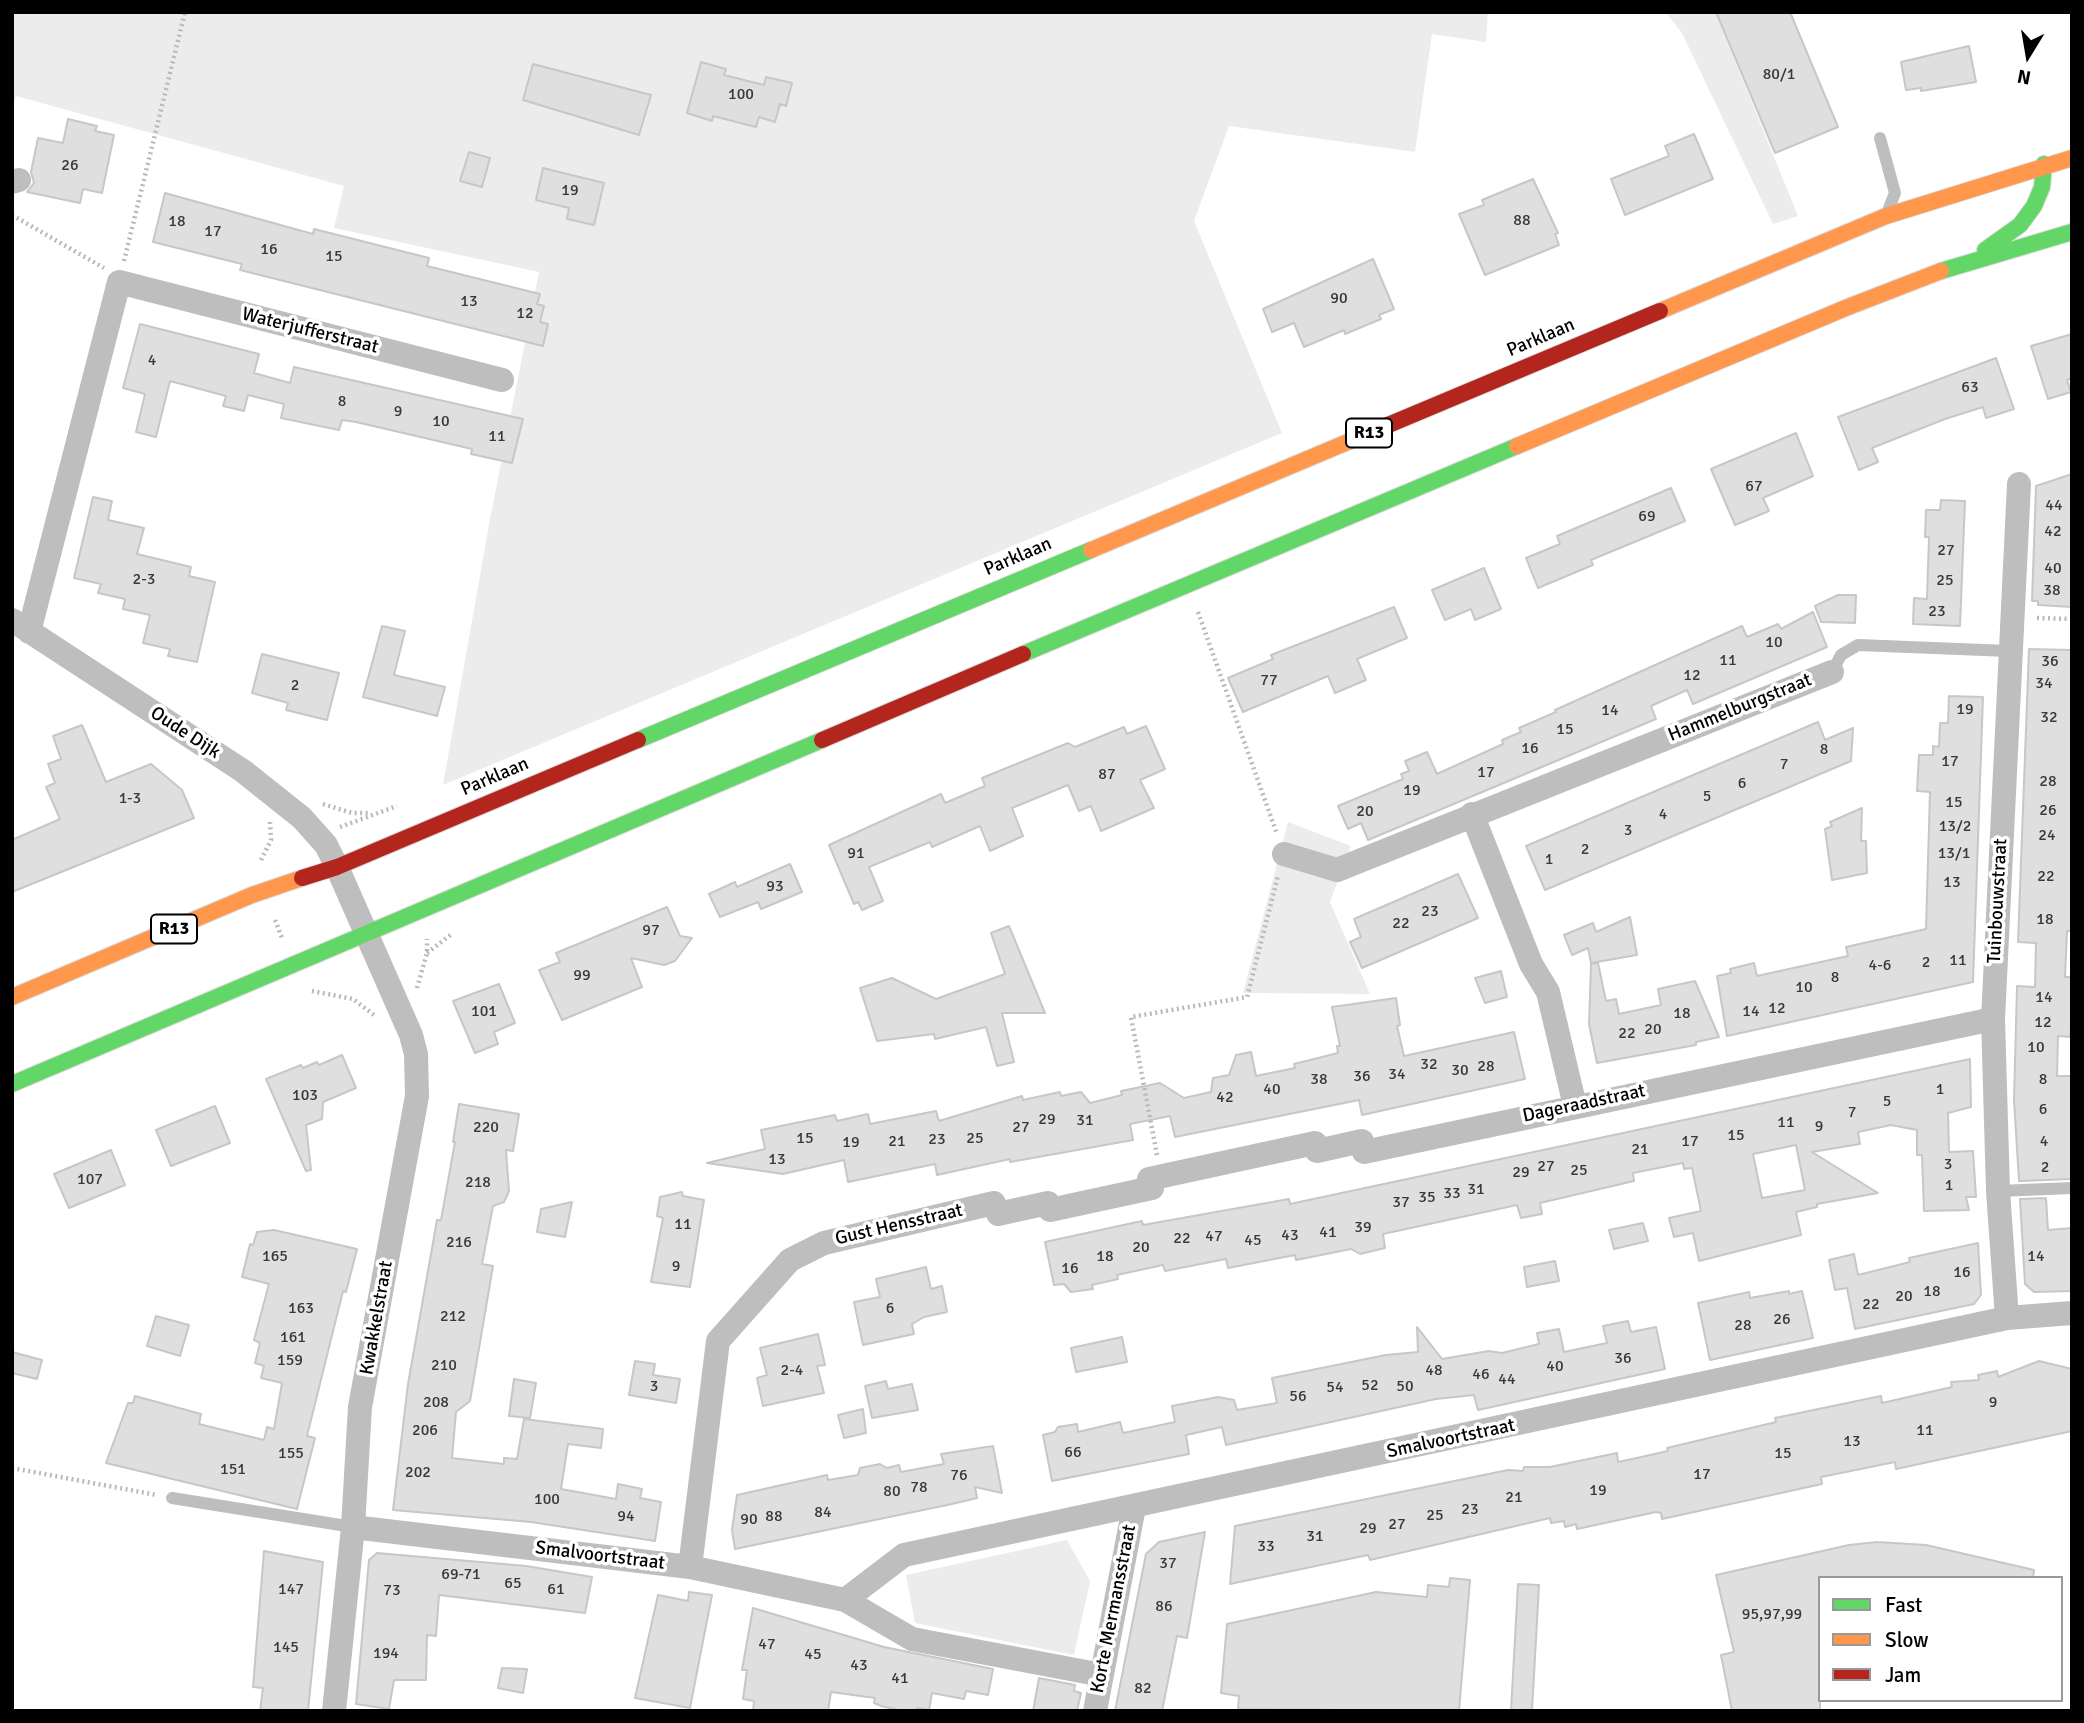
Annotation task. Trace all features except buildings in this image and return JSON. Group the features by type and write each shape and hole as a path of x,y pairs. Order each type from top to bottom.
{"main road":[{"name":"Parklaan","path":"12,997 263,891 337,867 1886,216 2043,164 2072,158"},
{"path":"1971,260 2020,225 2034,206 2042,187 2043,164"},
{"path":"12,1084 368,935 1188,584 1848,307 1971,260 2072,232"}],"street":[{"name":"Waterjufferstraat","path":"119,280 502,380"},
{"path":"21,626 119,280"},
{"name":"Tuinbouwstraat","path":"2007,1318 1998,1191 1993,1019 2019,484"},
{"name":"Oude Dijk","path":"21,626 265,786 311,827 326,845 368,935"},
{"name":"Hammelburgstraat","path":"1284,854 1337,870 1832,671"},
{"path":"1472,814 1531,964 1548,992 1575,1106"},
{"name":"Kwakkelstraat","path":"334,1711 353,1527 360,1407 417,1096 417,1062 411,1035 368,935"},
{"name":"Dageraadstraat","path":"1192,1169 1315,1143 1317,1151 1362,1141 1364,1152 1993,1019"},
{"name":"Gust Hensstraat","path":"690,1567 718,1341 790,1260 824,1243 860,1232 994,1203 998,1214 1048,1203 1050,1210 1152,1188 1149,1179 1192,1169"},
{"name":"Smalvoortstraat","path":"845,1600 904,1555 2007,1318 2072,1313"},
{"name":"Korte Mermansstraat","path":"1095,1711 1133,1507"},
{"name":"Smalvoortstraat","path":"353,1527 690,1567 845,1600 912,1639 1102,1675"}],"lane":[{"path":"1880,138 1895,193 1886,216"},
{"name":"Hammelburgstraat","path":"1832,671 1841,655 1858,645 2009,651"},
{"path":"1998,1191 2072,1188"},
{"path":"172,1498 353,1527"}],"path":[{"path":"12,215 119,280 185,12"},
{"path":"1161,1176 1131,1017 1247,997 1284,854 1188,584"},
{"path":"2011,617 2072,620"},
{"path":"373,813 387,845"},
{"path":"270,820 272,834 268,849 253,868 305,991 353,999 380,1020"},
{"path":"416,914 428,942"},
{"path":"12,1468 172,1498"}],"shaded area":[{"path":"12,12 1488,12 1486,42 1432,34 1415,152 1229,126 1194,221 1282,433 443,785 490,519 539,272 334,228 344,186 16,96 12,109"},
{"path":"1665,12 1715,12 1798,216 1773,224 1682,33"},
{"path":"1288,822 1351,846 1330,902 1370,994 1243,993"},
{"path":"1067,1540 1090,1581 1074,1655 915,1623 906,1575"}],"traffic: fast":[{"path":"1985,250 2020,225 2034,206 2042,187 2044,164"},
{"path":"1941,271 2072,232"},
{"path":"1023,654 1517,446"},
{"path":"638,740 1091,550"},
{"path":"12,1084 822,740"}],"traffic: slow":[{"path":"1660,311 1886,216 2072,158"},
{"path":"1517,446 1848,307 1941,271"},
{"path":"1091,550 1381,428"},
{"path":"12,997 252,895 302,878"}],"traffic: jam":[{"path":"1381,428 1660,311"},
{"path":"822,740 1023,654"},
{"path":"302,878 337,867 638,740"}]}
